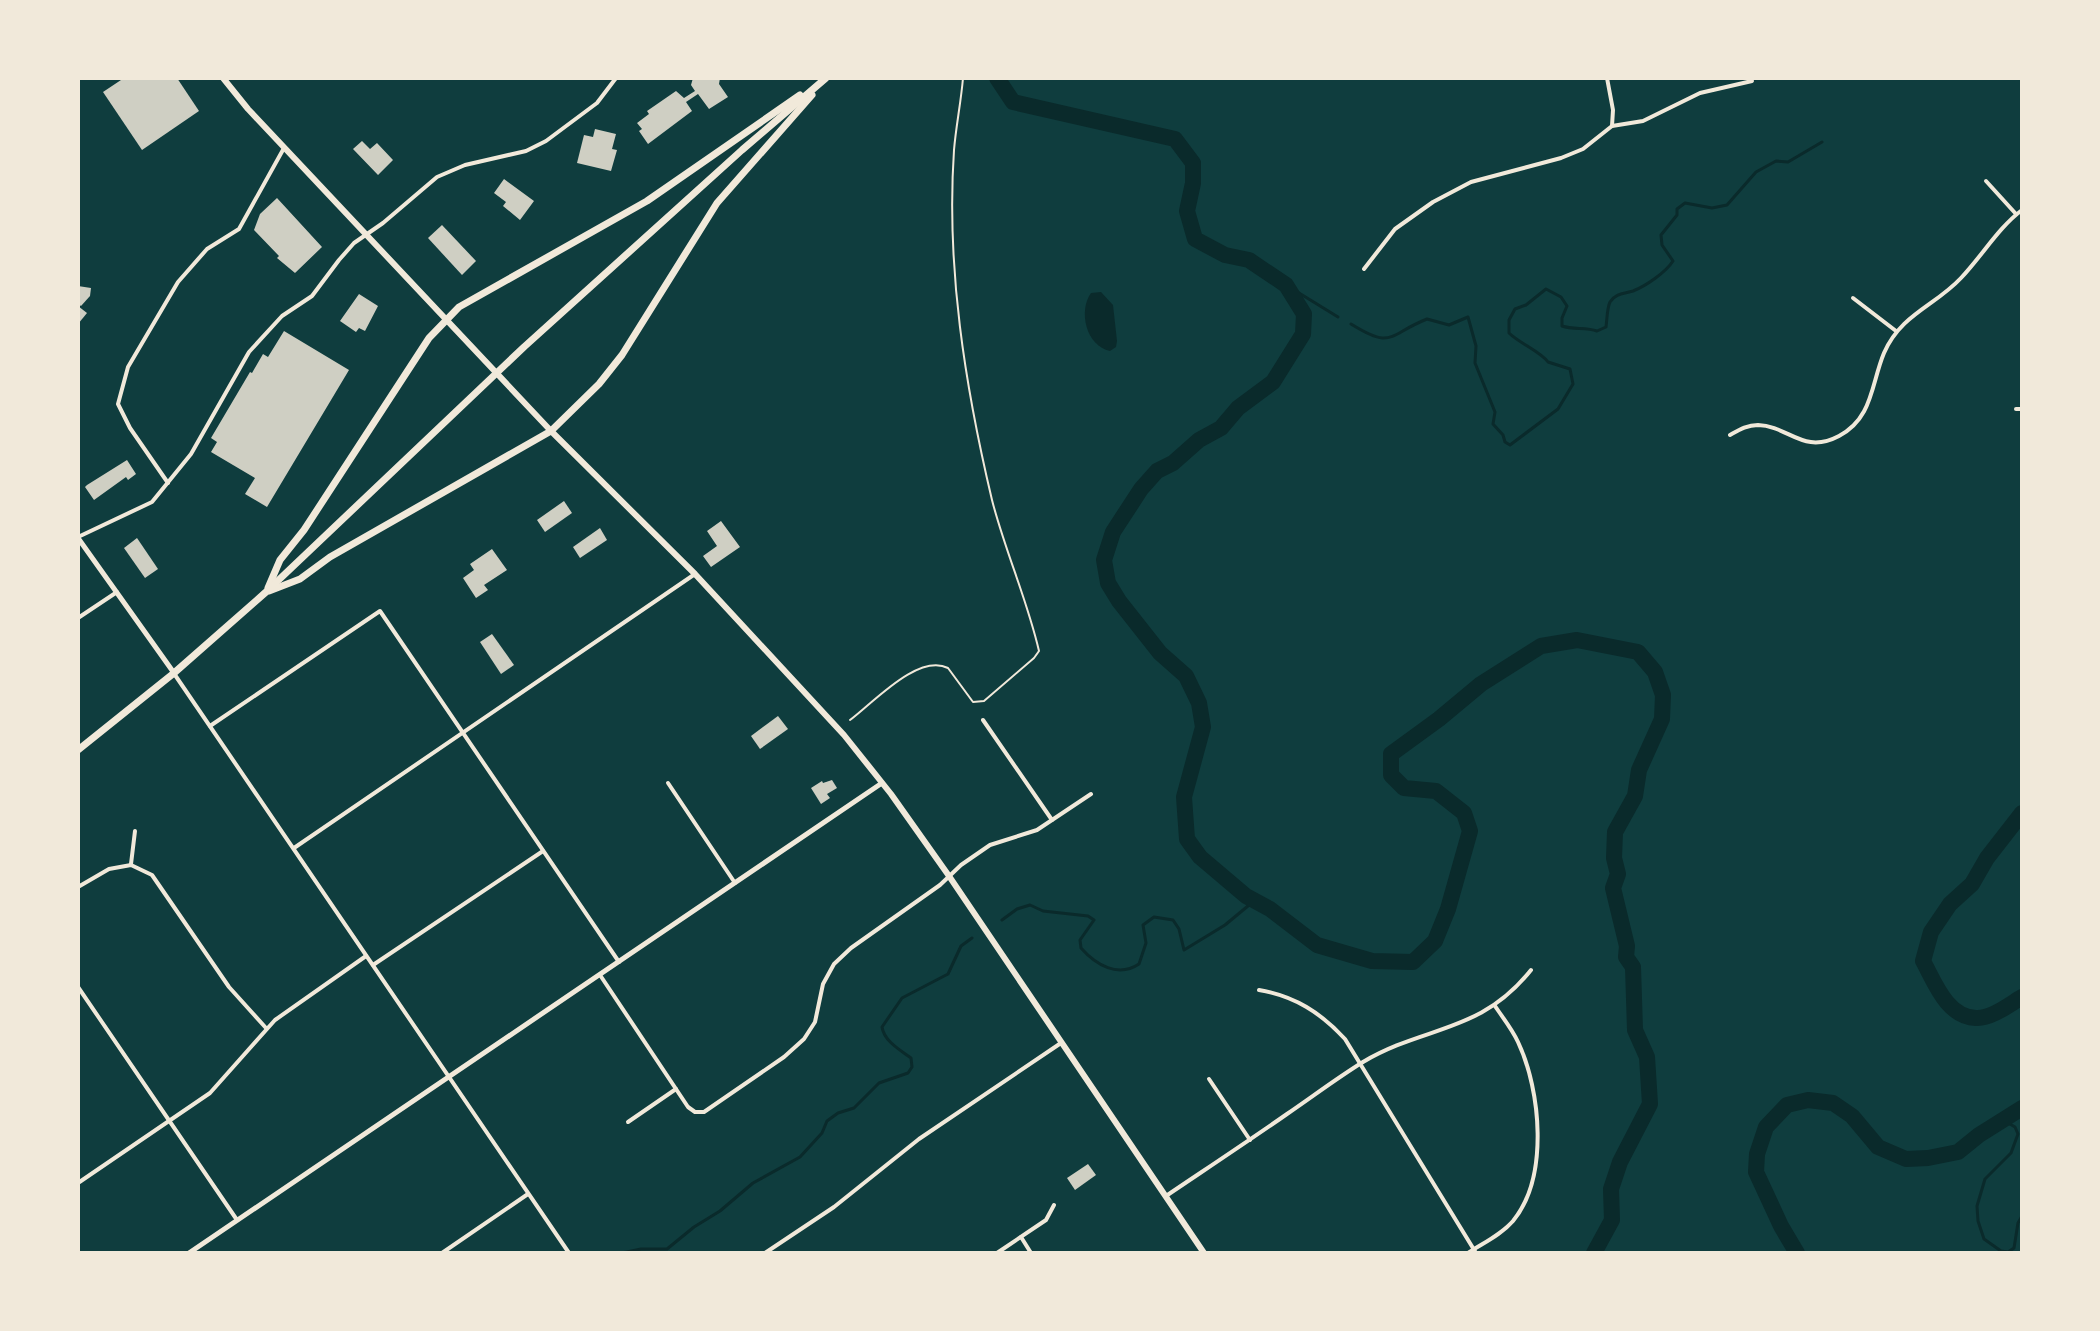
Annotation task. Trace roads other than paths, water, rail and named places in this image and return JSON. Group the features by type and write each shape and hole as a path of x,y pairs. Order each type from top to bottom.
{"main road":[{"path":"223,78 248,109 551,431 695,574 815,701 882,783 949,876 1204,1253"},
{"path":"266,592 280,560 304,530 429,338 459,307 669,187 758,122 826,78"},
{"path":"78,750 174,673 266,592 524,347 826,78"},
{"path":"266,592 300,579 330,557 551,431 599,384 622,355 717,203 826,78"}],"street":[{"path":"569,1253 174,673 78,538 152,502 191,454 249,352 282,316 312,296 339,260 367,234 448,171 526,151 546,141 597,103 616,78"},
{"path":"1607,78 1613,110 1612,126"},
{"path":"1364,269 1395,229 1433,202 1471,182 1561,158 1583,149 1612,126 1643,121 1700,93 1752,81"},
{"path":"168,483 130,428 118,404 128,367 178,282 194,262 207,249 231,236 247,219 285,147"},
{"path":"1986,181 2016,214"},
{"path":"1730,435 1745,427 1758,425 1806,442 1825,442 1858,422 1867,410 1883,355 1896,331 1959,281 2022,210"},
{"path":"1853,298 1896,331"},
{"path":"293,848 695,574"},
{"path":"78,618 117,592"},
{"path":"210,726 380,611 619,962"},
{"path":"983,720 1052,820"},
{"path":"668,783 735,883"},
{"path":"189,1253 882,783"},
{"path":"600,975 688,1107 695,1112 704,1112 784,1057 804,1039 815,1022 823,984 834,964 851,948 990,845 1037,830 1091,794"},
{"path":"131,865 135,831"},
{"path":"373,965 543,851"},
{"path":"78,887 109,869 131,865 145,871 158,882 229,987 266,1028"},
{"path":"78,1183 210,1093 266,1028 366,956"},
{"path":"1166,1196 1361,1063 1406,1041 1469,1021 1495,1006 1531,970"},
{"path":"78,987 237,1220"},
{"path":"1259,990 1281,994 1326,1019 1345,1039 1475,1251"},
{"path":"1468,1253 1499,1234 1519,1213 1530,1190 1537,1151 1529,1074 1519,1044 1495,1006"},
{"path":"765,1253 834,1207 919,1139 1063,1042"},
{"path":"1209,1079 1250,1140"},
{"path":"628,1122 676,1089"},
{"path":"442,1253 528,1194"},
{"path":"997,1253 1046,1220 1054,1205"},
{"path":"1021,1237 1031,1253"}],"water":[{"path":"1101,292 1113,305 1117,341 1116,347 1110,351 1095,342 1085,318 1091,293"}],"waterway":[{"path":"997,78 1013,102 1175,139 1193,163 1193,183 1187,211 1195,239 1225,255 1249,260 1286,285 1304,314 1303,334 1273,382 1238,408 1221,428 1157,471 1141,489 1113,532 1104,560 1108,583 1119,601 1160,653 1186,676 1199,703 1203,727 1184,797 1187,839 1200,857 1246,896 1270,909 1317,945 1372,961 1413,962 1435,941 1448,909 1470,831 1464,813 1436,791 1404,788 1391,775 1391,754 1481,684 1541,646 1577,640 1638,652 1655,672 1663,695 1662,719 1639,770 1635,796 1615,832 1614,858 1618,874 1613,888 1627,946 1626,957 1633,967 1635,1030 1647,1057 1650,1104 1620,1162 1611,1189 1612,1220 1594,1253"},
{"path":"1351,324 1383,338 1427,319 1449,325 1468,317 1476,346 1475,363 1495,412 1493,424 1510,445 1558,409 1573,384 1570,369 1548,362 1509,333 1509,320 1515,309 1526,305 1546,289 1561,297 1567,306 1562,326 1597,331 1606,327 1612,299 1650,282 1673,261 1662,245 1661,235 1677,215 1677,209 1685,203 1712,208 1727,205 1756,172 1776,161 1788,162 1822,142"},
{"path":"1286,285 1338,317"},
{"path":"2022,813 1987,858 1972,884 1950,904 1931,932 1923,961 1943,997 1957,1012 1966,1016 1988,1016 2022,997"},
{"path":"1002,920 1017,909 1030,905 1043,911 1088,916 1094,920 1080,940 1081,948 1100,964 1123,970 1139,964 1146,943 1143,925 1154,917 1173,920 1179,929 1184,950 1225,925 1254,901"},
{"path":"622,1253 667,1249 753,1183 800,1157 822,1133 827,1121 838,1113 854,1108 879,1083 908,1073 912,1067 911,1058 889,1041 882,1027 902,998 948,974 961,946 972,938"},
{"path":"1797,1253 1756,1172 1757,1154 1766,1127 1787,1105 1808,1100 1833,1103 1852,1116 1878,1147 1906,1159 1958,1152 2022,1108"},
{"path":"2003,1120 2015,1127 2018,1134 2011,1153 1985,1179 1977,1206 1984,1239 2001,1251 2008,1252 2014,1248 2022,1216"}]}
